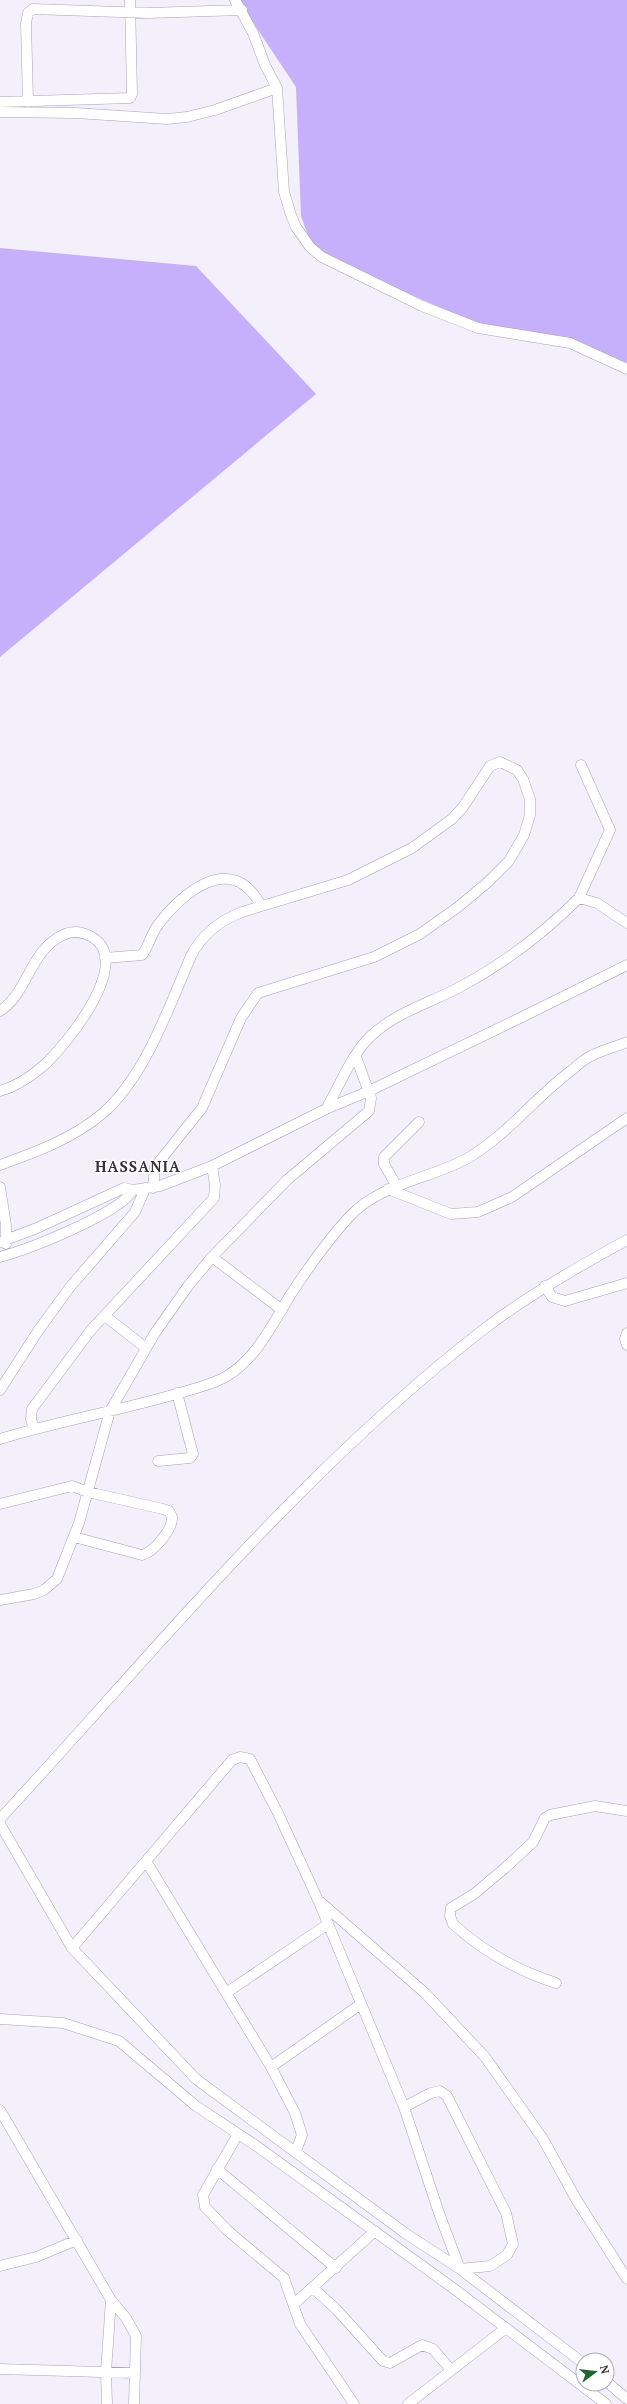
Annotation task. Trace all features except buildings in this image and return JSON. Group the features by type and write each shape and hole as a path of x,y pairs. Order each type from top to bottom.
{"street":[{"path":"0,102 130,98 132,94 130,0"},
{"path":"235,0 242,10 253,33 265,65 277,88 284,192 296,227 310,247 322,257 422,306 478,328 570,343 627,369"},
{"path":"28,102 27,17 33,9 58,5 131,12 242,10"},
{"path":"0,112 76,113 167,119 187,117 215,110 277,88"},
{"path":"0,1165 49,1147 65,1139 102,1114 112,1104 151,1047 198,942 230,917 261,906 348,880 412,848 452,818 463,807 490,766 495,763 507,764 517,770 528,789 530,815 524,835 509,861 488,882 458,907 420,934 374,957 258,993 241,1018 202,1108 155,1167 149,1188 135,1212 70,1287 38,1330 0,1390"},
{"path":"326,1109 366,1042 388,1023 403,1013 460,987 501,964 579,898 610,830 581,765"},
{"path":"105,958 142,955 153,932 184,896 208,882 226,879 239,880 252,892 261,906"},
{"path":"579,898 597,903 627,923"},
{"path":"0,1011 16,997 30,969 48,946 62,935 73,932 87,934 99,943 105,958 102,983 84,1018 69,1038 42,1067 21,1082 0,1091"},
{"path":"4,1241 124,1188 133,1190 172,1183 212,1166 326,1109 369,1091 627,964"},
{"path":"0,1439 82,1416 110,1411 177,1393 215,1381 238,1369 268,1332 325,1247 351,1216 392,1187 441,1170 483,1148 500,1136 541,1095 591,1056 627,1042"},
{"path":"0,1600 34,1594 51,1585 59,1574 74,1537 110,1411 146,1348 188,1286 212,1257 287,1180 367,1114 372,1103 356,1057"},
{"path":"419,1122 384,1157 384,1164 392,1187 451,1214 478,1212 512,1197 627,1118"},
{"path":"34,1429 31,1413 36,1403 91,1330 214,1198 215,1185 212,1166"},
{"path":"0,1187 4,1241 1,1259"},
{"path":"1,1259 88,1221 128,1198 133,1190"},
{"path":"0,1819 108,1702 221,1575 323,1472 402,1397 489,1326 546,1286 627,1240"},
{"path":"212,1257 282,1310"},
{"path":"546,1286 552,1297 566,1301 627,1283"},
{"path":"105,1316 146,1348"},
{"path":"627,1333 625,1339 627,1345"},
{"path":"158,1460 190,1458 193,1454 177,1393"},
{"path":"0,1504 63,1487 72,1486 88,1492 167,1510 172,1514 172,1522 161,1539 148,1553 142,1555 74,1537"},
{"path":"72,1948 232,1760 240,1757 250,1759 278,1813 318,1900 404,2107 439,2212 460,2269"},
{"path":"556,1983 520,1970 500,1959 453,1924 450,1916 451,1908 474,1894 533,1842 545,1818 550,1815 595,1806 627,1810"},
{"path":"0,1824 72,1948 196,2079 296,2151 405,2233 460,2269 575,2357"},
{"path":"146,1861 271,2067 295,2113 302,2135 296,2151"},
{"path":"318,1900 425,1994 485,2057 543,2139 576,2199 627,2279"},
{"path":"226,1992 328,1924"},
{"path":"271,2067 361,2004"},
{"path":"0,2019 63,2023 119,2041 196,2106 238,2134 375,2232 506,2328 606,2404"},
{"path":"404,2107 431,2093 440,2091 447,2096 506,2213 513,2244 507,2255 490,2266 460,2269"},
{"path":"0,2110 111,2300 126,2318 136,2336 134,2404"},
{"path":"238,2134 203,2195 205,2207 227,2230 284,2278 300,2324 354,2404"},
{"path":"217,2169 336,2268"},
{"path":"294,2304 375,2232"},
{"path":"0,2266 36,2257 77,2240"},
{"path":"313,2288 337,2310 383,2361 390,2363 422,2345 433,2349 451,2370"},
{"path":"107,2404 106,2372 111,2300"},
{"path":"408,2404 506,2328"},
{"path":"0,2369 135,2373"},
{"path":"615,2388 627,2398"}],"shaded area":[{"path":"238,0 627,0 627,363 591,350 496,333 313,250 301,216 296,87"},
{"path":"0,248 196,266 316,394 0,657"}],"district":[{"name":"HASSANIA","path":"138,1167"}]}
